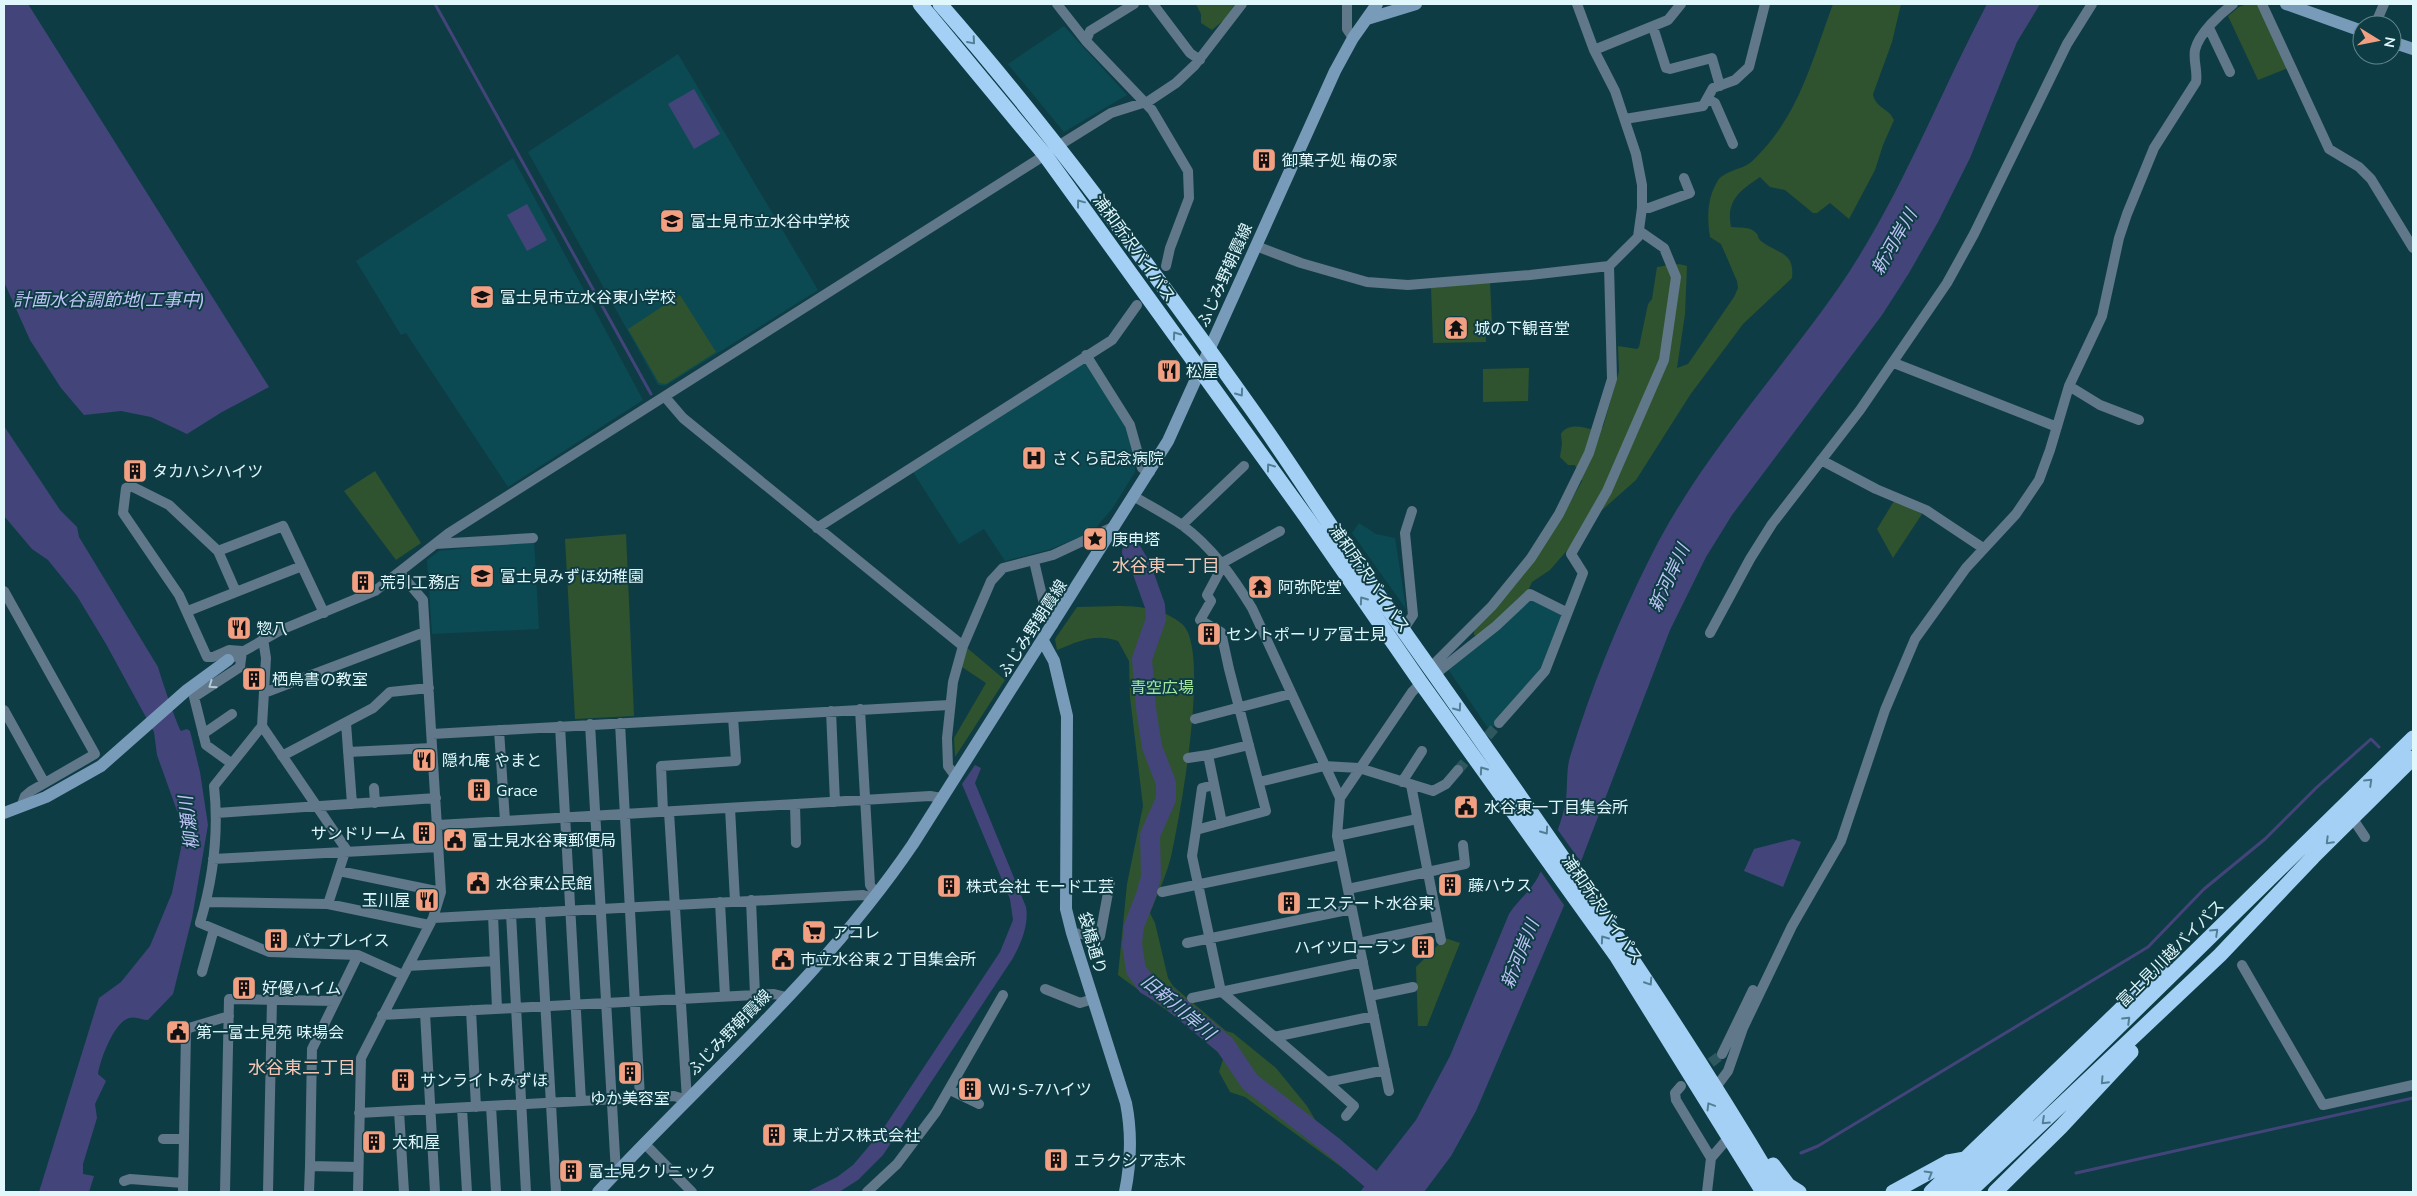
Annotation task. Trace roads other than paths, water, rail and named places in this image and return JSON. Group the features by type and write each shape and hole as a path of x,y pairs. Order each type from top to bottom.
{"highway":[{"name":"浦和所沢バイパス","path":"920,4 1045,155 1307,518 1421,683 1587,914 1642,996 1763,1192"},
{"name":"浦和所沢バイパス","path":"940,4 1086,181 1250,407 1314,504 1592,898 1716,1087 1779,1192"},
{"path":"1045,155 1058,146"},
{"name":"富士見川越バイパス","path":"1950,1192 2220,955 2413,738"},
{"name":"富士見川越バイパス","path":"1969,1192 1979,1165 2150,981 2180,966 2348,811 2413,758"},
{"path":"1995,1192 2061,1127 2220,955"},
{"path":"1745,1135 1762,1149 1788,1185 1799,1192"},
{"path":"1893,1192 1948,1162 1979,1165"},
{"path":"1931,1192 1979,1165"}],"main road":[{"name":"ふじみ野朝霞線","path":"598,1192 786,997 874,896 906,854 956,778 1135,497 1180,418 1208,350 1323,96 1353,38 1377,4"},
{"path":"1367,19 1416,4"},
{"path":"2286,4 2352,27"},
{"name":"袋橋通り","path":"1043,640 1054,661 1067,716 1065,891 1072,932 1126,1103 1130,1124 1130,1148 1125,1192"},
{"path":"4,813 68,787 101,766 187,690 228,660"},
{"path":"1421,683 1432,672"}],"street":[{"path":"1057,4 1086,41 1152,110 1188,170 1187,206 1170,248 1166,266"},
{"path":"1086,41 1090,31 1134,4"},
{"path":"1153,4 1190,54 1200,60"},
{"path":"1058,146 1112,113 1145,102 1176,83 1200,60 1242,4"},
{"path":"1346,4 1347,29 1353,38"},
{"path":"1256,246 1301,263 1367,282 1408,285 1530,275 1609,266 1638,237 1640,232 1642,208 1640,173 1615,91 1594,50 1577,4"},
{"path":"1594,50 1668,20 1682,4"},
{"path":"1625,119 1704,106 1713,88 1735,80 1748,67 1765,4"},
{"path":"1710,633 1750,558 1772,524 1894,362 1961,260 2067,44 2092,4"},
{"path":"1716,1087 1728,1071 1743,1028 1770,970 1841,841 1885,710 1915,639 1948,591 1983,548 2016,514 2039,480 2069,386 2102,316 2119,238 2127,214 2158,140 2196,82 2198,73 2195,52 2209,28 2234,4"},
{"path":"2262,4 2313,111 2328,149 2358,167 2371,179 2413,248"},
{"path":"1653,27 1666,68 1670,70 1712,58 1720,86"},
{"path":"2209,28 2230,72"},
{"path":"1708,99 1715,103 1733,144"},
{"path":"228,660 263,640 375,591 434,544 1045,155"},
{"path":"1642,208 1649,208 1690,193 1684,178"},
{"path":"1499,723 1545,671 1566,612 1583,573 1571,554 1606,491 1664,360 1676,277 1664,248 1640,232"},
{"path":"1432,672 1516,578 1559,514 1589,453 1612,379 1609,266"},
{"path":"817,528 1112,340 1137,305"},
{"path":"1086,355 1130,425 1142,468 1150,472"},
{"path":"1894,362 2057,427"},
{"path":"2069,386 2100,405 2139,420"},
{"path":"659,401 683,418 963,646"},
{"path":"1821,460 1876,489 1926,510 1983,548"},
{"path":"1182,525 1244,466"},
{"path":"236,592 218,551 169,505 131,486 126,488 123,513 180,595 207,657 213,657 229,650 242,651"},
{"path":"1135,497 1182,525 1222,564 1252,608 1290,694 1340,798"},
{"path":"1403,630 1413,615 1405,533 1412,512"},
{"path":"218,551 283,526 324,613"},
{"path":"956,778 948,766 949,705 963,646 997,572 1003,568 1053,555 1116,526"},
{"path":"1196,830 1266,811 1221,632 1200,620 1211,601 1208,595 1222,564 1280,531"},
{"path":"434,544 533,538"},
{"path":"1034,561 1046,613 1053,625"},
{"path":"188,611 302,566"},
{"path":"358,1192 361,1058 431,922 441,892 423,600 400,573"},
{"path":"4,591 95,754 44,782 25,796 21,807"},
{"path":"1432,672 1496,626 1530,594 1566,612"},
{"path":"264,693 425,632"},
{"path":"263,640 266,653 262,726 214,786 217,813 213,859 206,902 200,923 269,952 358,955 406,971 495,961"},
{"path":"231,764 206,745 194,698 240,667 242,651"},
{"path":"1389,1091 1337,836 1340,798 1412,692 1421,683"},
{"path":"282,756 346,724 373,708 390,692 428,688"},
{"path":"1195,719 1290,694"},
{"path":"432,734 949,705"},
{"path":"206,902 328,904 431,922 492,915 570,910 751,900 874,896 870,884 860,709"},
{"path":"4,710 44,782"},
{"path":"831,711 835,802"},
{"path":"203,734 232,714"},
{"path":"359,1113 674,1096 687,1100 674,905 661,766 736,761 733,717"},
{"path":"620,723 640,1098"},
{"path":"346,724 352,804"},
{"path":"590,724 616,1173"},
{"path":"262,726 318,806 347,852"},
{"path":"560,726 581,1101"},
{"path":"499,730 505,821"},
{"path":"1188,758 1250,745"},
{"path":"348,752 432,748"},
{"path":"1422,751 1406,783 1417,819 1441,940"},
{"path":"1208,755 1222,823"},
{"path":"1259,782 1324,766 1359,768 1433,791 1439,789 1458,770"},
{"path":"1214,785 1202,788 1192,856 1222,992 1354,1106 1346,1116"},
{"path":"374,788 375,803"},
{"path":"438,825 930,796 942,798"},
{"path":"217,813 436,798"},
{"path":"795,804 796,843"},
{"path":"730,808 735,901"},
{"path":"2348,811 2365,837"},
{"path":"1337,836 1417,819"},
{"path":"1348,889 1465,864 1464,845"},
{"path":"213,859 439,847"},
{"path":"328,904 347,852"},
{"path":"1162,892 1340,855"},
{"path":"339,871 441,892"},
{"path":"1072,932 1100,936 1110,882"},
{"path":"751,900 756,995"},
{"path":"720,902 725,996"},
{"path":"1187,943 1352,910"},
{"path":"540,912 556,1192"},
{"path":"511,914 526,1192"},
{"path":"492,915 497,1009"},
{"path":"1359,943 1438,926"},
{"path":"202,972 214,929"},
{"path":"309,1192 312,1050 358,955"},
{"path":"1192,998 1363,962"},
{"path":"2242,964 2323,1105 2413,1085"},
{"path":"1722,1054 1757,982 1770,970"},
{"path":"1370,996 1413,987"},
{"path":"1046,989 1080,1003 1093,999"},
{"path":"382,1015 680,1000 725,996 774,994 786,997"},
{"path":"867,1192 908,1150 950,1090 1003,995"},
{"path":"225,1192 229,999 335,1001"},
{"path":"268,1192 272,1000"},
{"path":"471,1010 476,1107"},
{"path":"425,1013 435,1192"},
{"path":"124,1182 130,1179 183,1187 186,1032 188,1028 229,1016"},
{"path":"1274,1037 1374,1016"},
{"path":"1327,1082 1385,1070"},
{"path":"1681,1086 1674,1093 1676,1100 1711,1158"},
{"path":"950,1090 979,1104"},
{"path":"491,1106 496,1192"},
{"path":"462,1108 466,1192"},
{"path":"399,1111 404,1192"},
{"path":"1707,1192 1711,1158 1729,1137"},
{"path":"163,1139 184,1139"},
{"path":"644,1143 692,1192"},
{"path":"310,1166 358,1167"}],"water":[{"name":"計画水谷調節地(工事中)","path":"4,4 28,4 269,387 222,412 187,434 151,417 121,411 84,415 61,388 30,340 4,282"},
{"name":"新河岸川","path":"1987,4 2040,4 2017,42 1970,158 1938,222 1909,273 1882,315 1732,515 1706,557 1670,630 1563,908 1476,1111 1451,1156 1424,1192 1360,1192 1416,1120 1450,1056 1509,914 1535,882 1545,862 1562,816 1570,757 1596,680 1628,603 1671,518 1716,451 1813,323 1859,256 1899,185"},
{"path":"694,89 720,134 694,149 668,104"},
{"path":"527,204 547,240 527,251 507,215"},
{"name":"柳瀬川","path":"4,426 60,510 77,527 79,537 158,667 179,728 181,731 187,729 190,731 200,772 208,825 192,918 173,994 148,1020 129,1018 123,1021 113,1034 102,1060 98,1074 106,1081 95,1104 97,1118 83,1164 83,1174 94,1176 89,1192 39,1192 99,998 121,982 150,946 172,893 181,848 181,822 157,755 154,732 106,644 77,596 48,560 32,549 4,516"},
{"path":"975,765 981,768 975,783 1026,907 1027,914 1021,940 1013,958 883,1155 858,1180 839,1192 807,1192 837,1177 853,1165 881,1132 1000,952 1013,920 1010,899 962,784"},
{"path":"1793,839 1801,842 1783,887 1744,871 1754,849"}],"waterway":[{"path":"435,4 651,394"},
{"name":"旧新川岸川","path":"1132,552 1141,567 1155,606 1156,619 1142,659 1146,708 1152,747 1166,783 1166,799 1150,835 1151,877 1134,926 1132,944 1136,970 1147,985 1167,997 1225,1045 1250,1082 1335,1148 1386,1192"},
{"path":"1801,1153 1818,1146 2148,947 2204,889 2265,839 2316,788 2371,739 2379,747"},
{"path":"2076,1173 2413,1098"}],"tunnel":[{"path":"1458,770 1499,723"},
{"path":"1699,1072 1722,1054"}],"place":[{"name":"御菓子処 梅の家","path":"1264,160"},
{"name":"富士見市立水谷中学校","path":"672,221"},
{"name":"富士見市立水谷東小学校","path":"482,297"},
{"name":"城の下観音堂","path":"1456,328"},
{"name":"松屋","path":"1169,371"},
{"name":"さくら記念病院","path":"1034,458"},
{"name":"タカハシハイツ","path":"135,471"},
{"name":"庚申塔","path":"1095,539"},
{"name":"富士見みずほ幼稚園","path":"482,576"},
{"name":"荒引工務店","path":"363,582"},
{"name":"阿弥陀堂","path":"1260,587"},
{"name":"惣八","path":"239,628"},
{"name":"セントポーリア富士見","path":"1209,634"},
{"name":"栖鳥書の教室","path":"254,679"},
{"name":"隠れ庵 やまと","path":"424,760"},
{"name":"Grace","path":"479,790"},
{"name":"水谷東一丁目集会所","path":"1466,807"},
{"name":"サンドリーム","path":"424,833"},
{"name":"富士見水谷東郵便局","path":"455,840"},
{"name":"水谷東公民館","path":"478,883"},
{"name":"藤ハウス","path":"1450,885"},
{"name":"株式会社 モード工芸","path":"949,886"},
{"name":"玉川屋","path":"427,900"},
{"name":"エステート水谷東","path":"1289,903"},
{"name":"アコレ","path":"814,932"},
{"name":"パナプレイス","path":"276,940"},
{"name":"ハイツローラン","path":"1423,947"},
{"name":"市立水谷東２丁目集会所","path":"783,959"},
{"name":"好優ハイム","path":"244,988"},
{"name":"第一富士見苑 味場会","path":"178,1032"},
{"name":"ゆか美容室","path":"630,1073"},
{"name":"サンライトみずほ","path":"403,1080"},
{"name":"WJ･S-7ハイツ","path":"970,1089"},
{"name":"東上ガス株式会社","path":"774,1135"},
{"name":"大和屋","path":"374,1142"},
{"name":"エラクシア志木","path":"1056,1160"},
{"name":"富士見クリニック","path":"571,1171"}],"district":[{"name":"水谷東一丁目","path":"1166,566"},
{"name":"水谷東二丁目","path":"302,1068"}],"park label":[{"name":"青空広場","path":"1162,687"}]}
